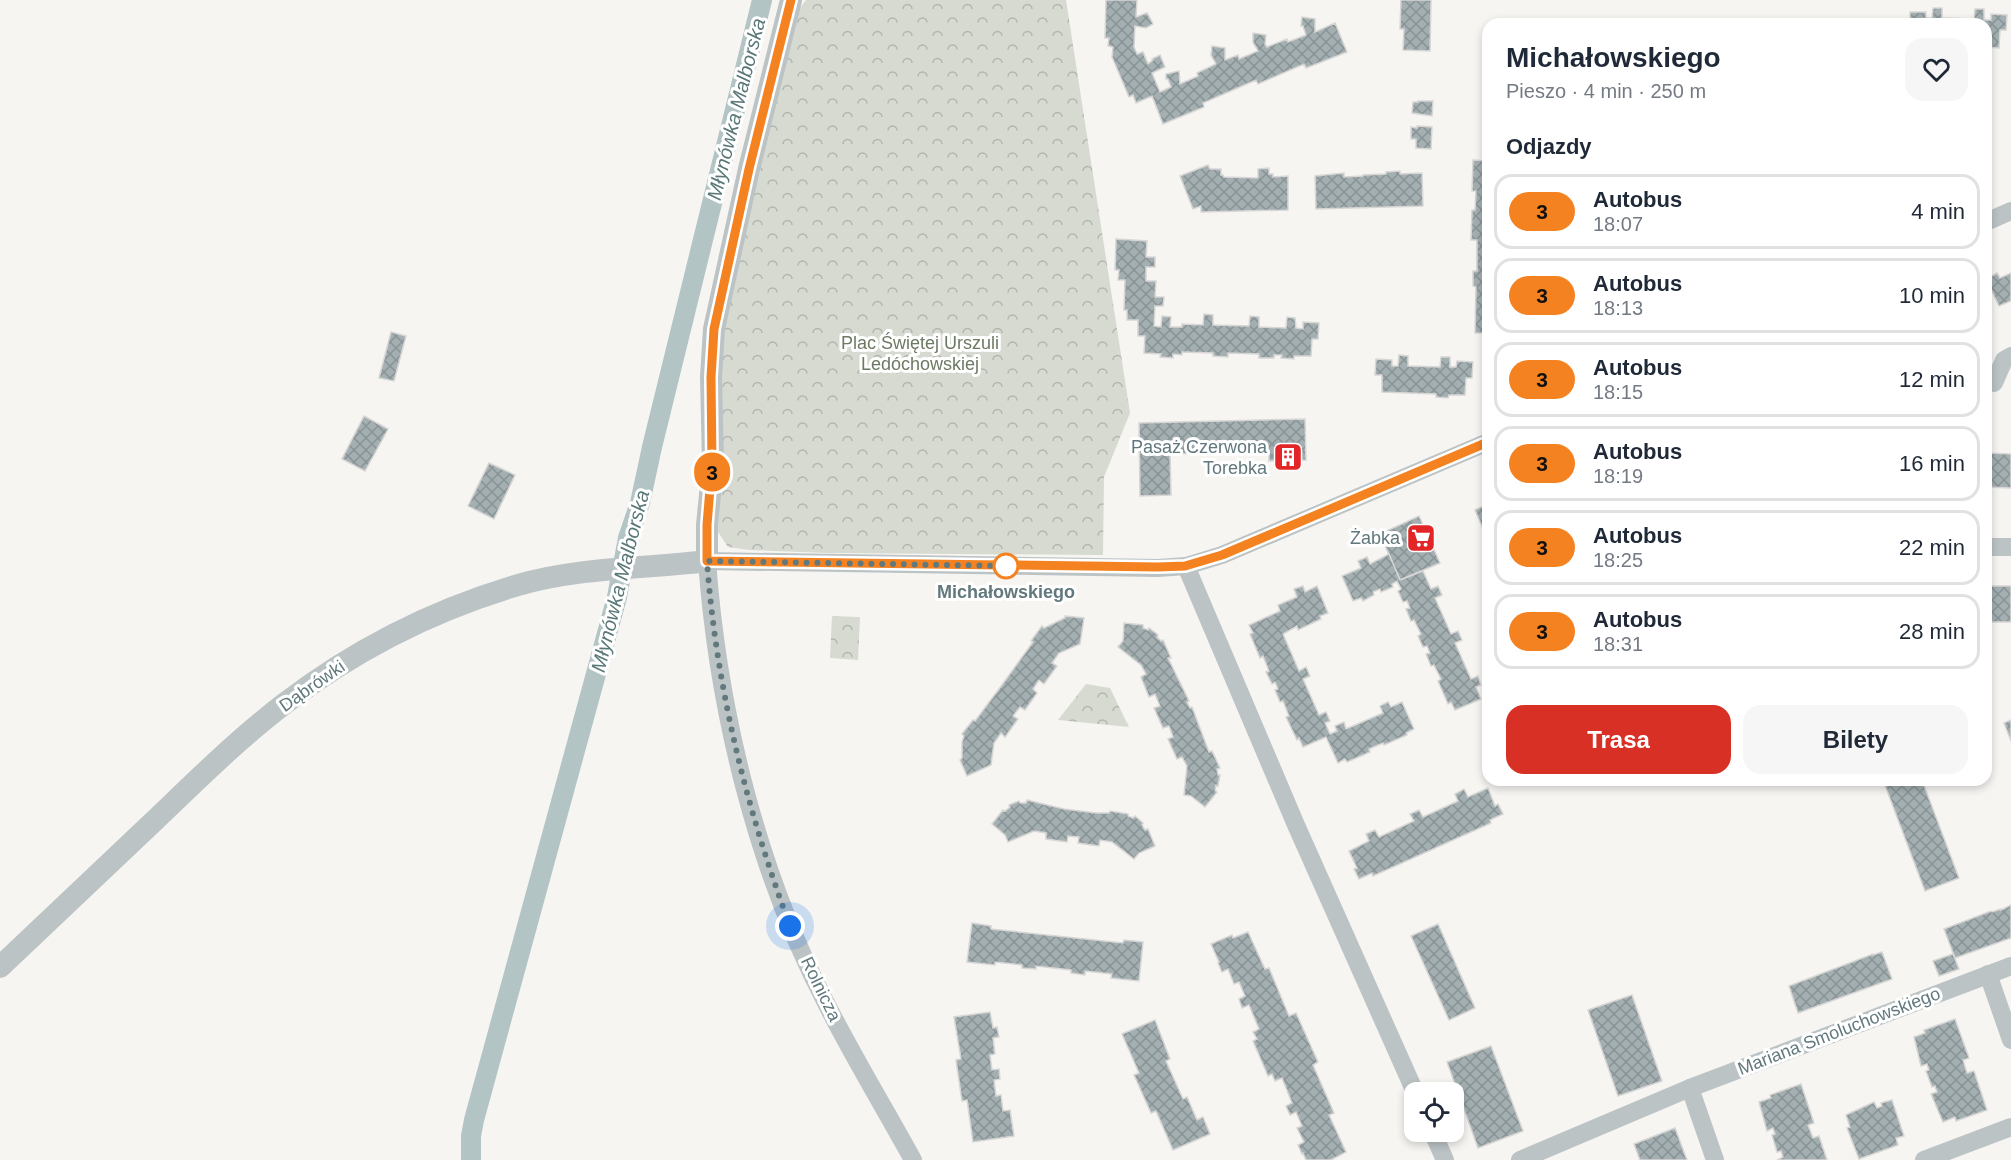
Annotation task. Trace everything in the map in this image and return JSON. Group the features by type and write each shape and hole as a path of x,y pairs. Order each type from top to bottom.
{"street":[{"path":"792,0 749,169 714,329 711,377 712,464 707,525 707,561 1185,566 1222,555 1482,445"},
{"path":"1992,219 2011,211"},
{"path":"1994,383 2004,360 2011,356"},
{"path":"1992,547 2011,547"},
{"name":"Dąbrówki","path":"0,967 214,764 282,706 315,682 393,635 467,602 519,585 600,571 707,561"},
{"name":"Rolnicza","path":"707,561 709,596 724,695 752,813 774,883 790,926 826,1004 913,1160"},
{"path":"1185,566 1296,825 1411,1082"},
{"name":"Mariana Smoluchowskiego","path":"1520,1160 1690,1088 2011,966"},
{"path":"1988,974 2011,1040"},
{"path":"1690,1088 1715,1160"},
{"path":"1924,1160 2011,1127"},
{"path":"1437,1142 1445,1160"}],"green space":[{"name":"Plac Świętej Urszuli Ledóchowskiej","path":"806,0 1066,0 1130,413 1104,477 1103,555 827,553 749,550 728,547 718,532 721,334 797,12"},
{"path":"832,616 860,617 858,660 830,658"},
{"path":"1086,684 1110,688 1129,727 1058,720"}],"building":[{"path":"1106,0 1137,0 1136,17 1147,13 1150,18 1153,24 1146,28 1135,26 1134,47 1137,54 1143,52 1148,64 1160,55 1165,67 1152,73 1160,92 1171,87 1166,74 1179,71 1180,84 1216,64 1211,55 1212,46 1225,48 1225,60 1238,55 1239,59 1258,51 1253,42 1253,33 1266,35 1267,47 1306,35 1301,26 1302,17 1315,19 1315,32 1335,23 1347,52 1306,68 1304,64 1258,84 1256,80 1203,103 1204,107 1163,124 1152,96 1136,103 1133,95 1129,97 1112,57 1113,47 1108,46 1109,38 1105,38"},
{"path":"1401,0 1431,0 1430,51 1403,50 1404,29 1400,29"},
{"path":"1933,8 1942,8 1942,18 1932,18"},
{"path":"1975,9 1984,9 1984,18 1974,18"},
{"path":"1910,12 1926,12 1926,18 1910,18"},
{"path":"1991,14 2007,15 2006,30 2000,30 1999,48 1992,47"},
{"path":"1433,101 1432,116 1412,113 1413,102"},
{"path":"1417,126 1432,127 1431,149 1416,148 1416,139 1411,139 1411,127 1417,128"},
{"path":"1473,160 1482,161 1482,333 1475,333 1476,287 1473,286 1473,271 1477,271 1477,240 1471,240 1472,210 1475,210 1476,191 1472,191"},
{"path":"1208,165 1210,169 1221,169 1221,175 1224,177 1258,178 1258,169 1269,168 1269,174 1273,174 1273,177 1288,176 1288,210 1201,212 1201,206 1193,209 1180,176"},
{"path":"1400,171 1400,174 1422,173 1423,206 1316,209 1315,176 1344,173 1344,177 1363,176"},
{"path":"1116,239 1147,241 1146,257 1155,257 1155,267 1146,267 1146,281 1156,281 1155,297 1164,297 1163,306 1155,306 1154,326 1161,327 1162,316 1171,317 1170,327 1182,327 1182,324 1203,325 1204,314 1213,315 1213,325 1249,326 1250,316 1259,317 1259,327 1286,328 1287,317 1295,318 1296,328 1303,329 1303,322 1319,323 1318,339 1312,339 1311,356 1294,356 1294,359 1274,355 1274,358 1259,358 1259,354 1228,353 1228,357 1213,356 1213,353 1182,352 1182,355 1173,354 1173,358 1160,357 1161,354 1144,353 1145,336 1138,336 1138,320 1127,320 1127,310 1124,310 1125,280 1118,280 1119,270 1115,270"},
{"path":"1997,273 2000,278 2011,273 2011,301 1999,306 1992,291 1992,276"},
{"path":"391,332 406,336 394,381 379,378"},
{"path":"1399,355 1408,356 1408,366 1440,367 1441,357 1450,357 1450,367 1456,367 1457,361 1473,362 1472,378 1466,378 1465,395 1449,395 1448,398 1436,397 1436,394 1382,392 1382,375 1375,375 1376,359 1392,360 1392,366 1398,366"},
{"path":"364,416 388,429 365,471 342,459"},
{"name":"Pasaż Czerwona Torebka","path":"1305,419 1306,460 1269,461 1269,452 1170,454 1171,495 1140,496 1139,423"},
{"path":"1992,453 2011,454 2011,488 1992,487"},
{"path":"489,463 515,475 494,519 468,506"},
{"path":"1482,507 1482,526 1475,510"},
{"path":"1419,516 1440,563 1400,580 1380,534"},
{"path":"1389,554 1400,580 1423,571 1431,589 1438,586 1442,595 1435,598 1451,634 1458,631 1462,640 1455,643 1471,679 1478,676 1481,685 1476,687 1481,699 1455,710 1451,702 1448,704 1438,681 1441,679 1434,665 1431,666 1426,654 1430,653 1427,646 1423,647 1418,636 1421,634 1414,620 1411,621 1406,609 1410,608 1407,601 1403,602 1397,581 1392,584 1393,587 1381,592 1380,589 1373,592 1374,595 1363,601 1361,598 1353,601 1342,576 1361,568 1358,561 1367,557 1370,564"},
{"path":"1303,586 1305,592 1317,586 1328,613 1298,630 1297,626 1283,634 1299,671 1306,667 1310,676 1303,679 1319,715 1326,712 1330,721 1325,723 1330,734 1337,731 1335,726 1344,722 1346,729 1383,713 1380,706 1388,702 1391,707 1402,702 1414,729 1406,733 1407,735 1369,749 1370,752 1347,762 1345,759 1338,763 1326,737 1303,747 1299,738 1297,740 1286,717 1289,716 1283,701 1280,702 1275,690 1278,689 1275,682 1272,684 1266,672 1269,671 1263,656 1260,658 1250,634 1253,633 1249,625 1280,611 1278,605 1297,597 1294,589"},
{"path":"1992,586 2011,586 2011,622 1992,622"},
{"path":"1065,616 1084,618 1080,644 1059,653 1052,663 1057,666 1044,684 1039,680 1033,689 1037,693 1025,710 1020,707 1013,716 1018,719 1005,737 1001,733 994,743 991,765 967,776 960,760 964,736 962,734 973,720 975,721 1002,685 1042,626 1044,628"},
{"path":"1124,623 1143,625 1143,628 1148,630 1149,628 1158,635 1161,641 1163,640 1171,658 1168,658 1189,701 1187,702 1190,708 1192,707 1209,752 1212,751 1220,768 1217,769 1220,775 1215,790 1217,792 1205,807 1191,796 1184,795 1187,766 1182,757 1177,759 1168,739 1173,737 1169,726 1163,728 1154,708 1160,706 1155,694 1149,697 1141,677 1146,674 1141,665 1118,647 1123,641"},
{"path":"2011,720 2011,741 2004,723"},
{"path":"1885,786 1924,786 1959,878 1925,891"},
{"path":"1488,788 1495,806 1498,804 1503,814 1490,820 1491,823 1373,876 1372,873 1359,879 1354,869 1357,868 1349,851 1369,841 1366,834 1375,830 1379,837 1414,821 1410,814 1419,810 1423,817 1458,801 1455,794 1464,789 1468,797"},
{"path":"1027,800 1064,809 1096,813 1109,813 1110,811 1128,814 1133,818 1135,816 1143,823 1145,830 1148,829 1155,846 1139,853 1134,859 1112,842 1100,840 1099,846 1078,843 1079,837 1068,836 1067,842 1046,839 1046,833 1034,831 1008,842 1005,835 992,824 1003,810 1010,807 1009,805 1019,801 1026,803"},
{"path":"2011,905 2011,938 1955,958 1944,929"},
{"path":"972,923 991,926 991,929 1123,943 1124,940 1143,942 1139,981 1111,978 1112,974 1085,971 1085,975 1071,973 1071,970 1036,966 1036,969 995,962 995,965 967,962"},
{"path":"1438,924 1475,1008 1449,1020 1411,936"},
{"path":"1248,932 1265,969 1269,968 1289,1016 1296,1013 1318,1062 1313,1065 1334,1113 1329,1115 1346,1152 1331,1160 1306,1160 1302,1154 1298,1145 1304,1142 1297,1128 1302,1126 1296,1112 1290,1115 1286,1106 1292,1103 1282,1078 1275,1081 1272,1074 1268,1076 1253,1041 1257,1039 1253,1032 1259,1029 1249,1005 1242,1008 1239,999 1245,996 1239,982 1234,984 1228,969 1222,972 1211,944 1232,935 1233,938"},
{"path":"1882,952 1892,979 1798,1013 1789,986"},
{"path":"1953,954 1959,969 1939,976 1933,961"},
{"path":"1632,995 1662,1081 1618,1096 1588,1010"},
{"path":"990,1012 993,1028 997,1027 999,1037 993,1038 995,1054 990,1055 992,1070 999,1069 1000,1079 994,1080 996,1096 1001,1095 1003,1111 1010,1110 1014,1136 973,1142 967,1100 962,1101 956,1060 961,1059 954,1017"},
{"path":"1955,1019 1969,1058 1963,1060 1967,1073 1974,1071 1987,1110 1956,1121 1955,1117 1943,1122 1931,1094 1937,1092 1935,1086 1932,1087 1926,1071 1929,1070 1927,1064 1921,1066 1914,1037 1925,1033 1924,1030"},
{"path":"1155,1020 1170,1059 1166,1061 1183,1099 1187,1097 1197,1120 1203,1117 1210,1134 1173,1150 1156,1111 1151,1113 1134,1075 1139,1073 1122,1034"},
{"path":"1491,1046 1523,1131 1478,1148 1464,1109 1464,1082 1454,1082 1447,1062"},
{"path":"1801,1084 1814,1123 1808,1125 1813,1138 1819,1136 1827,1160 1777,1160 1783,1157 1781,1151 1777,1152 1772,1135 1775,1134 1773,1128 1767,1131 1759,1102 1771,1098 1770,1095"},
{"path":"1892,1100 1904,1136 1896,1138 1898,1145 1859,1159 1847,1128 1850,1127 1846,1115 1874,1102 1877,1108 1882,1106 1881,1103"},
{"path":"1675,1128 1687,1160 1640,1160 1634,1144"}],"waterway":[{"name":"Młynówka Malborska","path":"471,1160 474,1120 617,597 628,538 640,503 762,0"}],"bus line":[{"name":"3","path":"791,0 718,302 712,352 713,439 707,561 1108,567 1185,566 1222,555 1482,445"}],"place":[{"name":"Pasaż Czerwona Torebka","path":"1288,457"},
{"name":"Żabka","path":"1421,538"},
{"name":"Michałowskiego","path":"1006,566"}],"route":[{"path":"790,926 755,824 724,695 709,596 707,561 1006,566"}]}
